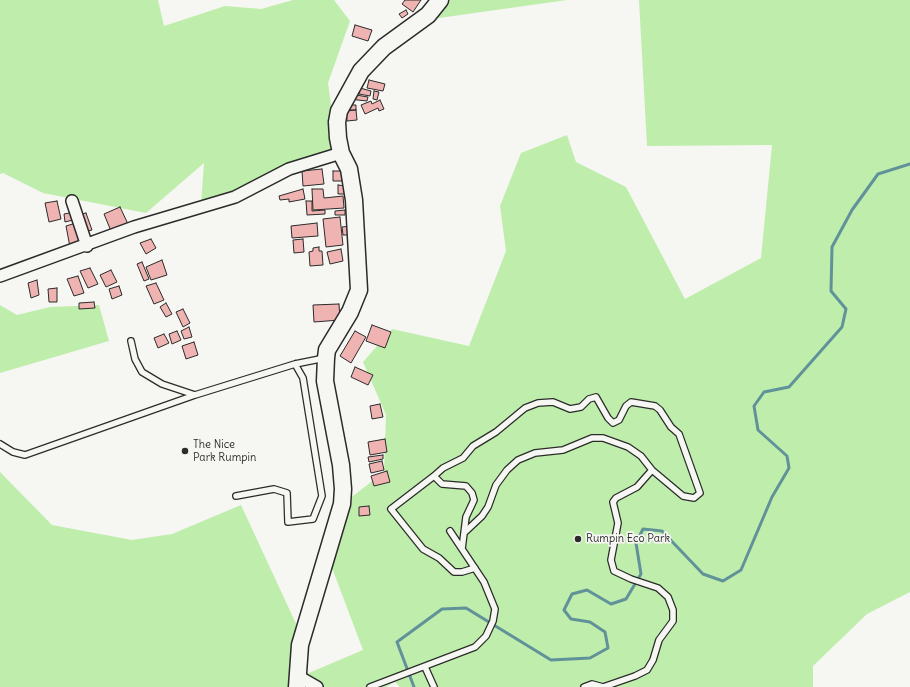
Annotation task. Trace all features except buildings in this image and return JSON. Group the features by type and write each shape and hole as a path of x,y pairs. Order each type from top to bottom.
{"main road":[{"path":"297,681 300,645 342,504 343,489 340,465 325,381 326,358 328,350 350,312 359,290 354,200 349,169 341,153 338,138 339,111 361,71 384,47 428,15 440,0"}],"street":[{"path":"0,276 86,246 134,227 235,197 290,169 341,153"},
{"path":"72,201 86,246"},
{"path":"297,681 317,687"}],"lane":[{"path":"131,341 135,359 142,372 162,384 195,395"},
{"path":"0,444 13,452 25,455 123,422 195,395 295,364 326,358"},
{"path":"236,496 274,489 287,493 288,522 313,520 322,496 303,378 295,364"},
{"path":"465,532 472,527 488,508 496,485 507,470 518,460 531,454 563,450 592,438 603,438 628,447 641,456 652,470 683,496 694,498 700,493 679,434 671,427 660,410 655,406 631,402 626,406 619,420 613,423 608,418 599,400 592,397 580,407 570,409 553,402 538,403 525,408 496,432 473,446 463,458 443,468 391,508 423,548 439,558 454,572 462,572 475,568"},
{"path":"584,687 592,684 603,686 635,676 647,670 653,660 659,640 673,621 673,610 668,598 658,588 642,584 614,570 611,560 618,523 613,502 616,498 637,487 652,470"},
{"path":"434,476 442,484 466,486 472,493 474,500 466,517 462,549"},
{"path":"370,687 414,672 475,647 486,636 493,621 495,609 484,582 450,531"},
{"path":"425,667 434,687"}],"green space":[{"path":"0,0 158,0 164,26 225,6 261,9 293,0 334,0 350,21 328,83 338,156 201,205 204,163 146,213 43,193 3,173 0,174"},
{"path":"434,0 567,0 432,19"},
{"path":"639,0 910,0 910,592 867,614 813,666 813,687 400,687 395,682 386,687 309,687 297,679 297,687 0,687 0,472 52,525 132,540 172,534 241,505 298,628 297,678 363,650 326,552 345,502 384,472 386,415 363,362 392,329 469,346 506,251 500,206 521,153 567,135 576,162 626,187 685,299 761,258 772,145 647,146"},
{"path":"0,305 17,315 50,307 99,305 109,341 0,373"}],"waterway":[{"path":"414,687 397,642 442,609 466,608 551,660 590,658 608,648 605,632 590,622 571,619 564,610 572,594 587,590 611,604 626,599 641,574 636,543 643,529 662,531 703,574 723,581 741,570 772,497 789,468 787,456 758,430 754,406 764,392 789,387 842,327 846,309 831,291 832,247 852,210 878,174 910,164"}],"place":[{"name":"The Nice Park Rumpin","path":"185,451"},
{"name":"Rumpin Eco Park","path":"578,539"}]}
